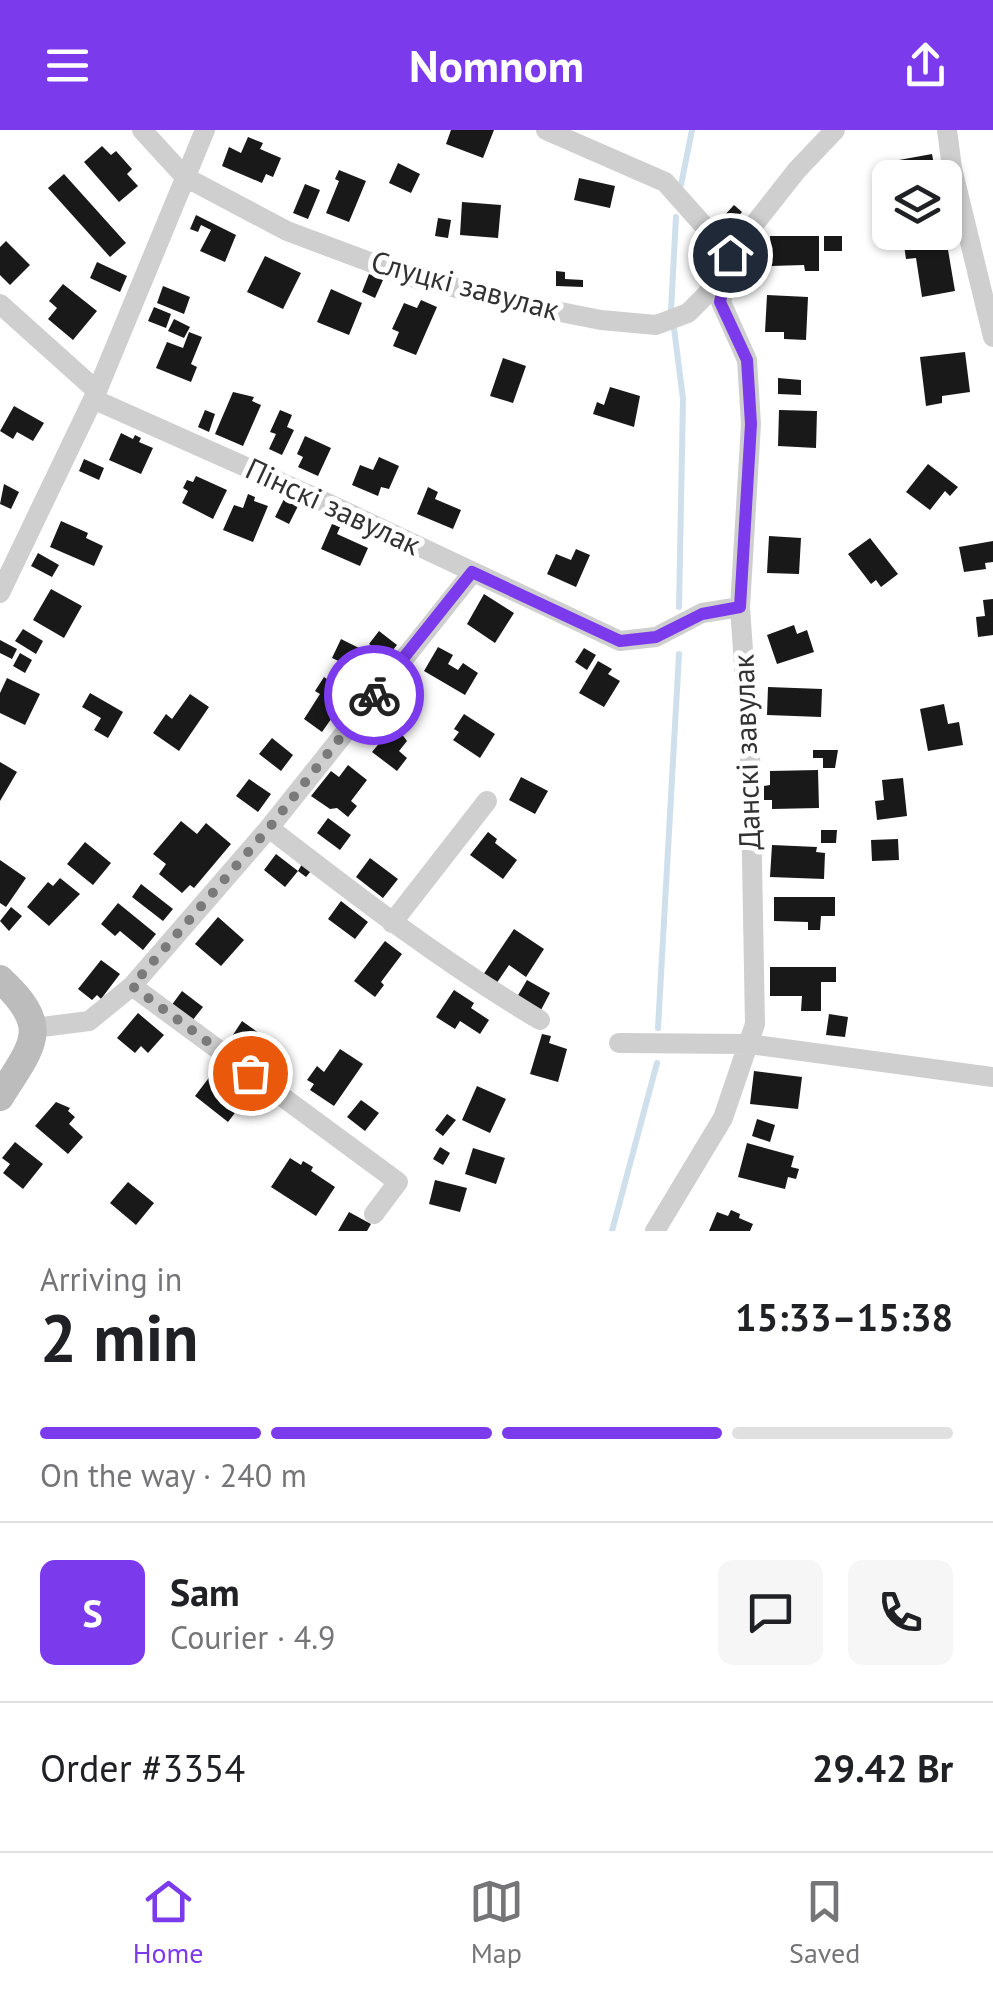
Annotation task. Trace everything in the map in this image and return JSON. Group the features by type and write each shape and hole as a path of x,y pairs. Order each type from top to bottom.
{"main road":[{"path":"0,979 30,1013 34,1028 30,1048 0,1097"}],"street":[{"name":"Слуцкі завулак","path":"142,130 185,177 288,231 407,276 535,308 656,325 688,312 706,294 730,255 797,170 835,130"},
{"path":"0,594 95,395 205,130"},
{"path":"546,130 664,182 730,255"},
{"path":"947,130 952,168 993,337"},
{"name":"Данскі завулак","path":"654,1231 723,1118 755,1024 750,771 740,607 751,424 747,360 720,302 730,255"},
{"name":"Пінскі завулак","path":"0,304 95,395 620,641 656,637 702,614 740,607"},
{"path":"34,1028 89,1021 132,986 269,828 472,572"},
{"path":"392,923 487,801"},
{"path":"269,828 392,923 540,1020"},
{"path":"132,986 398,1182 374,1214"},
{"path":"619,1043 749,1044 993,1077"}],"building":[{"path":"451,130 494,130 483,158 446,144"},
{"path":"248,137 263,143 260,149 281,158 273,177 266,174 262,183 222,166 229,147 241,153"},
{"path":"102,146 111,155 116,151 132,169 127,174 138,186 119,202 84,162"},
{"path":"932,154 933,160 899,160"},
{"path":"398,163 420,174 411,193 389,183"},
{"path":"339,170 366,181 349,222 326,213 339,181 335,179"},
{"path":"64,174 126,243 110,257 48,188"},
{"path":"579,178 615,186 610,208 574,200"},
{"path":"305,184 320,190 308,219 293,213"},
{"path":"462,202 501,205 498,238 460,235"},
{"path":"734,205 742,212 730,226 722,218"},
{"path":"196,215 236,235 225,262 200,251 211,230 201,225 198,232 190,229"},
{"path":"438,218 451,220 448,238 435,236"},
{"path":"770,236 819,236 819,271 805,271 804,265 771,266"},
{"path":"824,236 842,236 842,251 824,251"},
{"path":"6,241 30,265 10,285 0,275 0,247"},
{"path":"905,250 948,250 955,291 922,297 916,258 906,259"},
{"path":"265,256 301,273 283,309 247,292"},
{"path":"97,262 127,276 120,292 90,278"},
{"path":"556,271 565,272 565,279 583,280 583,287 556,286"},
{"path":"369,274 383,280 375,298 362,292"},
{"path":"63,284 97,311 73,340 48,319 57,308 49,301"},
{"path":"163,286 190,297 184,314 157,303"},
{"path":"331,289 362,303 349,335 317,322"},
{"path":"767,295 808,297 806,340 784,339 784,332 765,332"},
{"path":"421,300 437,307 416,355 393,346 399,332 392,329 404,303 417,308"},
{"path":"154,307 171,314 166,328 148,321"},
{"path":"174,319 190,327 184,338 168,331"},
{"path":"189,332 202,337 191,364 197,367 191,382 156,368 167,342 183,348"},
{"path":"965,352 970,392 942,396 942,403 926,406 920,357"},
{"path":"503,358 526,366 513,403 490,396"},
{"path":"778,378 801,380 801,395 778,394"},
{"path":"610,387 640,396 634,427 593,414 597,402 604,405"},
{"path":"233,392 254,397 252,401 261,405 243,446 215,434"},
{"path":"14,406 44,423 33,441 17,432 13,439 0,431"},
{"path":"205,410 215,414 209,432 198,427"},
{"path":"280,410 292,415 287,427 294,430 282,455 269,449 276,434 270,432"},
{"path":"779,410 817,411 816,448 778,446"},
{"path":"121,433 133,439 135,435 141,438 139,442 153,448 141,474 109,460"},
{"path":"305,436 331,448 318,476 298,467 303,457 297,454"},
{"path":"379,457 399,466 389,489 381,487 378,496 352,485 360,465 373,470"},
{"path":"84,459 104,468 99,480 79,471"},
{"path":"928,464 958,487 950,496 945,491 930,510 906,492"},
{"path":"196,476 227,490 213,519 182,503 188,491 183,488 187,480 193,482"},
{"path":"4,484 19,492 11,509 0,504"},
{"path":"428,487 438,492 435,499 461,510 453,529 417,514"},
{"path":"248,494 268,506 253,542 223,530 234,505 243,508"},
{"path":"284,499 298,506 289,524 275,517"},
{"path":"61,521 88,533 86,538 103,546 94,566 50,547"},
{"path":"332,524 340,527 337,534 368,548 360,566 321,549"},
{"path":"769,536 801,538 799,574 767,573"},
{"path":"870,538 898,574 881,587 876,580 871,584 848,554"},
{"path":"993,541 993,562 985,563 986,569 964,572 959,547"},
{"path":"576,549 590,555 576,587 547,574 556,554 571,560"},
{"path":"38,553 59,565 52,577 31,566"},
{"path":"51,589 82,606 64,638 33,620"},
{"path":"484,594 514,613 495,643 467,624"},
{"path":"993,599 993,635 978,637 976,617 985,616 983,600"},
{"path":"794,625 797,634 807,630 814,652 777,664 767,635"},
{"path":"23,629 43,641 36,654 15,641"},
{"path":"379,631 397,645 387,657 369,644"},
{"path":"341,639 367,652 358,670 332,658"},
{"path":"0,640 17,649 12,659 0,653"},
{"path":"438,647 453,655 448,664 458,670 463,663 478,673 465,695 424,671"},
{"path":"584,648 596,655 587,670 575,662"},
{"path":"20,653 32,660 25,673 13,666"},
{"path":"598,661 612,669 608,674 620,681 604,707 579,693"},
{"path":"324,677 353,697 322,732 304,719 320,694 315,691"},
{"path":"7,678 40,694 25,725 0,713 0,693"},
{"path":"768,687 822,689 821,717 767,715"},
{"path":"90,693 123,712 108,738 94,730 101,718 82,707"},
{"path":"190,694 209,707 179,751 153,733 166,714 172,719"},
{"path":"944,704 948,724 959,722 963,745 928,751 920,709"},
{"path":"464,714 495,734 480,758 453,740 459,732 454,729"},
{"path":"391,729 396,733 398,729 407,741 399,751 407,758 397,771 372,752"},
{"path":"272,738 293,755 281,771 259,754"},
{"path":"813,750 838,750 835,768 823,768 823,758 813,758"},
{"path":"0,762 17,772 0,801"},
{"path":"348,765 367,780 351,801 357,806 348,817 311,796 331,771 339,777"},
{"path":"818,770 819,808 772,809 772,800 764,800 770,771"},
{"path":"521,777 548,791 535,814 509,800"},
{"path":"903,778 907,816 877,820 875,801 884,800 882,780"},
{"path":"249,779 271,794 258,812 236,796"},
{"path":"328,818 351,835 340,850 317,833"},
{"path":"181,821 197,834 206,823 231,844 194,888 190,885 182,893 159,874 166,864 153,854"},
{"path":"821,830 837,830 836,843 821,843"},
{"path":"488,832 497,839 495,843 517,860 503,879 470,855"},
{"path":"898,839 899,860 872,861 871,840"},
{"path":"85,842 111,863 93,885 67,864"},
{"path":"772,845 817,847 816,852 825,853 824,879 770,877"},
{"path":"276,854 298,871 285,887 264,870"},
{"path":"370,858 398,879 383,898 356,877"},
{"path":"0,860 26,878 6,907 0,903"},
{"path":"302,864 311,871 306,877 298,871"},
{"path":"60,878 80,894 49,926 27,907 48,882 53,886"},
{"path":"141,884 173,909 163,921 132,897"},
{"path":"774,897 835,897 835,916 821,916 820,930 808,930 808,922 774,921"},
{"path":"341,901 368,922 355,939 328,919"},
{"path":"118,903 156,934 143,950 120,931 115,936 101,924"},
{"path":"11,907 22,916 9,931 0,921"},
{"path":"218,917 244,940 221,966 195,944"},
{"path":"514,929 544,949 526,977 509,965 496,984 483,975"},
{"path":"385,941 402,954 375,997 354,981"},
{"path":"101,960 120,974 101,999 97,995 92,1000 78,989"},
{"path":"770,967 836,967 836,982 821,982 821,1011 801,1011 802,996 770,996"},
{"path":"527,980 550,993 541,1010 517,997"},
{"path":"454,990 474,1003 471,1008 489,1020 480,1034 460,1021 455,1029 436,1017"},
{"path":"182,991 203,1007 192,1021 171,1006"},
{"path":"138,1013 164,1035 148,1053 141,1046 135,1053 117,1038"},
{"path":"829,1014 848,1017 845,1037 826,1035"},
{"path":"242,1021 267,1039 257,1053 251,1049 247,1054 229,1041"},
{"path":"542,1034 551,1036 549,1043 567,1049 558,1082 530,1074"},
{"path":"340,1049 363,1064 334,1106 310,1090 314,1084 307,1080 317,1066 324,1072"},
{"path":"754,1071 802,1077 798,1109 750,1104"},
{"path":"211,1075 244,1101 228,1122 195,1096"},
{"path":"477,1086 506,1099 490,1133 462,1120"},
{"path":"361,1100 379,1113 365,1131 347,1117"},
{"path":"56,1102 70,1108 68,1111 75,1117 69,1124 83,1137 68,1154 35,1126"},
{"path":"447,1114 456,1120 443,1136 435,1130"},
{"path":"757,1119 775,1125 770,1142 752,1136"},
{"path":"15,1142 43,1164 23,1189 3,1173 10,1164 2,1158"},
{"path":"747,1143 794,1156 791,1167 799,1169 796,1179 788,1177 785,1189 738,1177"},
{"path":"440,1147 450,1153 443,1165 433,1159"},
{"path":"473,1148 505,1158 496,1184 465,1174"},
{"path":"290,1158 313,1167 311,1171 335,1187 316,1216 271,1187"},
{"path":"435,1180 467,1188 460,1212 429,1204"},
{"path":"128,1182 154,1203 136,1225 110,1203"},
{"path":"731,1210 753,1224 750,1231 709,1231 717,1212 728,1216"},
{"path":"349,1212 371,1224 367,1231 338,1231"}],"waterway":[{"path":"681,185 692,130"},
{"path":"671,310 676,217"},
{"path":"674,328 683,399 679,607"},
{"path":"658,1028 679,654"},
{"path":"612,1231 657,1063"}],"way so far":[{"path":"250,1073 132,986 269,828 374,695"}],"route":[{"path":"374,695 472,572 620,641 656,637 702,614 740,607 751,424 747,360 720,302 730,255"}]}
